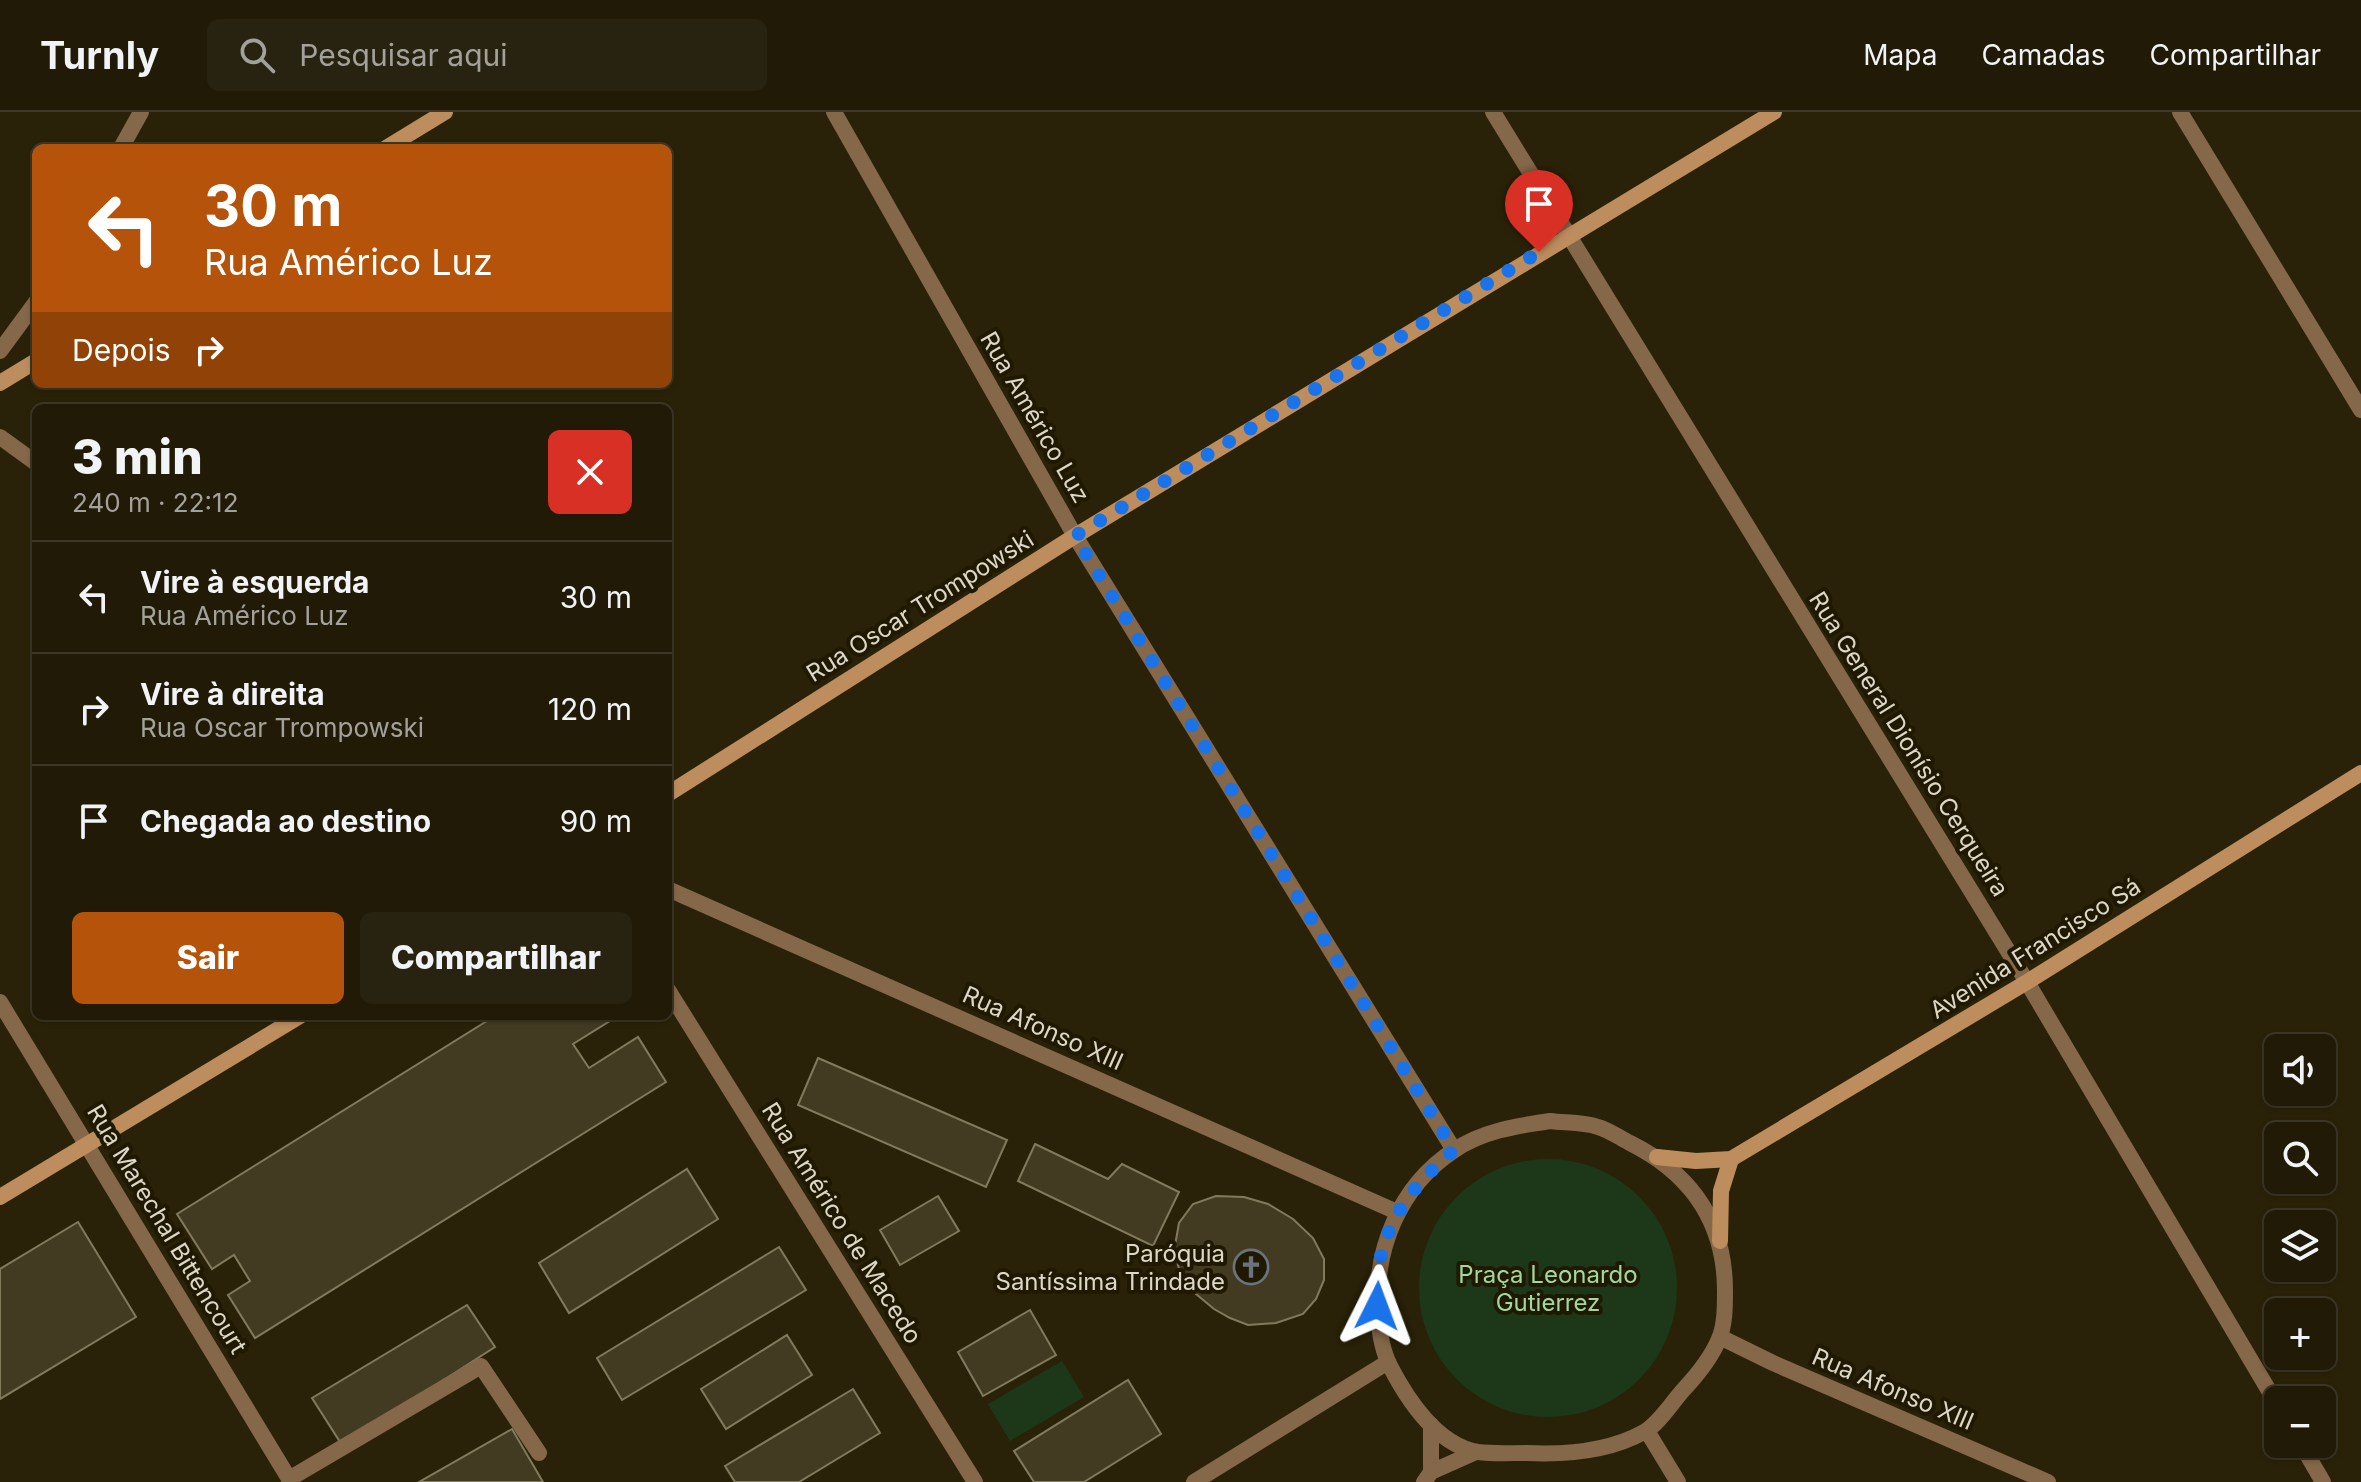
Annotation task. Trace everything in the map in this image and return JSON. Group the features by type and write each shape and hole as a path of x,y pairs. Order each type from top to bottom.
{"street":[{"path":"123,144 141,112"},
{"path":"393,144 445,112"},
{"name":"Rua Américo Luz","path":"834,112 1075,536 1454,1150"},
{"name":"Rua General Dionísio Cerqueira","path":"1493,112 2027,982 2266,1386"},
{"name":"Rua Oscar Trompowski","path":"672,791 1075,536 1774,112"},
{"path":"2180,112 2361,410"},
{"path":"0,351 32,307"},
{"path":"0,383 32,363"},
{"path":"0,437 32,460"},
{"name":"Avenida Francisco Sá","path":"1657,1157 1696,1161 1731,1159 2027,982 2361,773"},
{"name":"Rua Afonso XIII","path":"672,891 1397,1212"},
{"name":"Rua Américo de Macedo","path":"672,996 975,1482"},
{"name":"Rua Marechal Bittencourt","path":"0,1002 290,1480"},
{"path":"0,1197 293,1020"},
{"path":"1720,1241 1690,1188 1657,1157 1598,1127 1550,1121 1502,1128 1454,1150 1426,1174 1397,1212 1384,1245 1376,1285 1379,1328 1388,1362 1408,1398 1431,1425 1476,1452 1582,1452 1611,1447 1647,1431 1701,1371 1720,1337 1725,1306 1725,1263 1720,1241 1721,1191 1731,1159"},
{"name":"Rua Afonso XIII","path":"1720,1337 2048,1482"},
{"path":"1194,1482 1388,1362"},
{"path":"290,1480 481,1366 539,1453"},
{"path":"1428,1477 1431,1425"},
{"path":"1647,1431 1678,1482"},
{"path":"1428,1477 1476,1452"},
{"path":"2309,1458 2323,1482"}],"green space":[{"name":"Praça Leonardo Gutierrez","path":"1548,1159 1573,1162 1609,1174 1630,1188 1648,1206 1667,1239 1677,1288 1674,1313 1662,1349 1648,1370 1630,1388 1597,1407 1548,1417 1523,1414 1487,1402 1466,1388 1448,1370 1429,1337 1419,1288 1422,1263 1434,1227 1448,1206 1466,1188 1499,1169"},
{"path":"1062,1361 1084,1397 1010,1441 988,1404"}],"building":[{"path":"489,1020 612,1020 573,1044 589,1068 638,1037 666,1082 255,1338 228,1295 250,1281 234,1255 212,1269 177,1214"},
{"path":"818,1058 1007,1140 986,1187 798,1105"},
{"path":"1035,1144 1108,1179 1122,1164 1179,1192 1153,1246 1018,1181"},
{"path":"687,1169 718,1219 569,1313 539,1263"},
{"path":"938,1196 959,1231 900,1265 880,1230"},
{"name":"Paróquia Santíssima Trindade","path":"1216,1196 1244,1197 1268,1204 1293,1219 1313,1238 1324,1259 1324,1280 1316,1299 1303,1314 1276,1323 1248,1325 1214,1309 1181,1276 1174,1251 1179,1223 1193,1204"},
{"path":"78,1222 136,1317 0,1399 0,1269"},
{"path":"779,1247 806,1290 622,1400 597,1358"},
{"path":"467,1305 495,1347 342,1445 312,1398"},
{"path":"1030,1310 1056,1355 983,1396 958,1352"},
{"path":"787,1335 812,1375 726,1429 701,1389"},
{"path":"1128,1380 1161,1434 1084,1482 1034,1482 1014,1451"},
{"path":"853,1389 880,1433 799,1482 735,1482 725,1466"},
{"path":"512,1429 543,1482 419,1482"}],"place":[{"name":"Paróquia Santíssima Trindade","path":"1251,1267"}],"route":[{"path":"1377,1306 1376,1285 1384,1245 1397,1212 1426,1174 1454,1150 1075,536 1539,252"}]}
